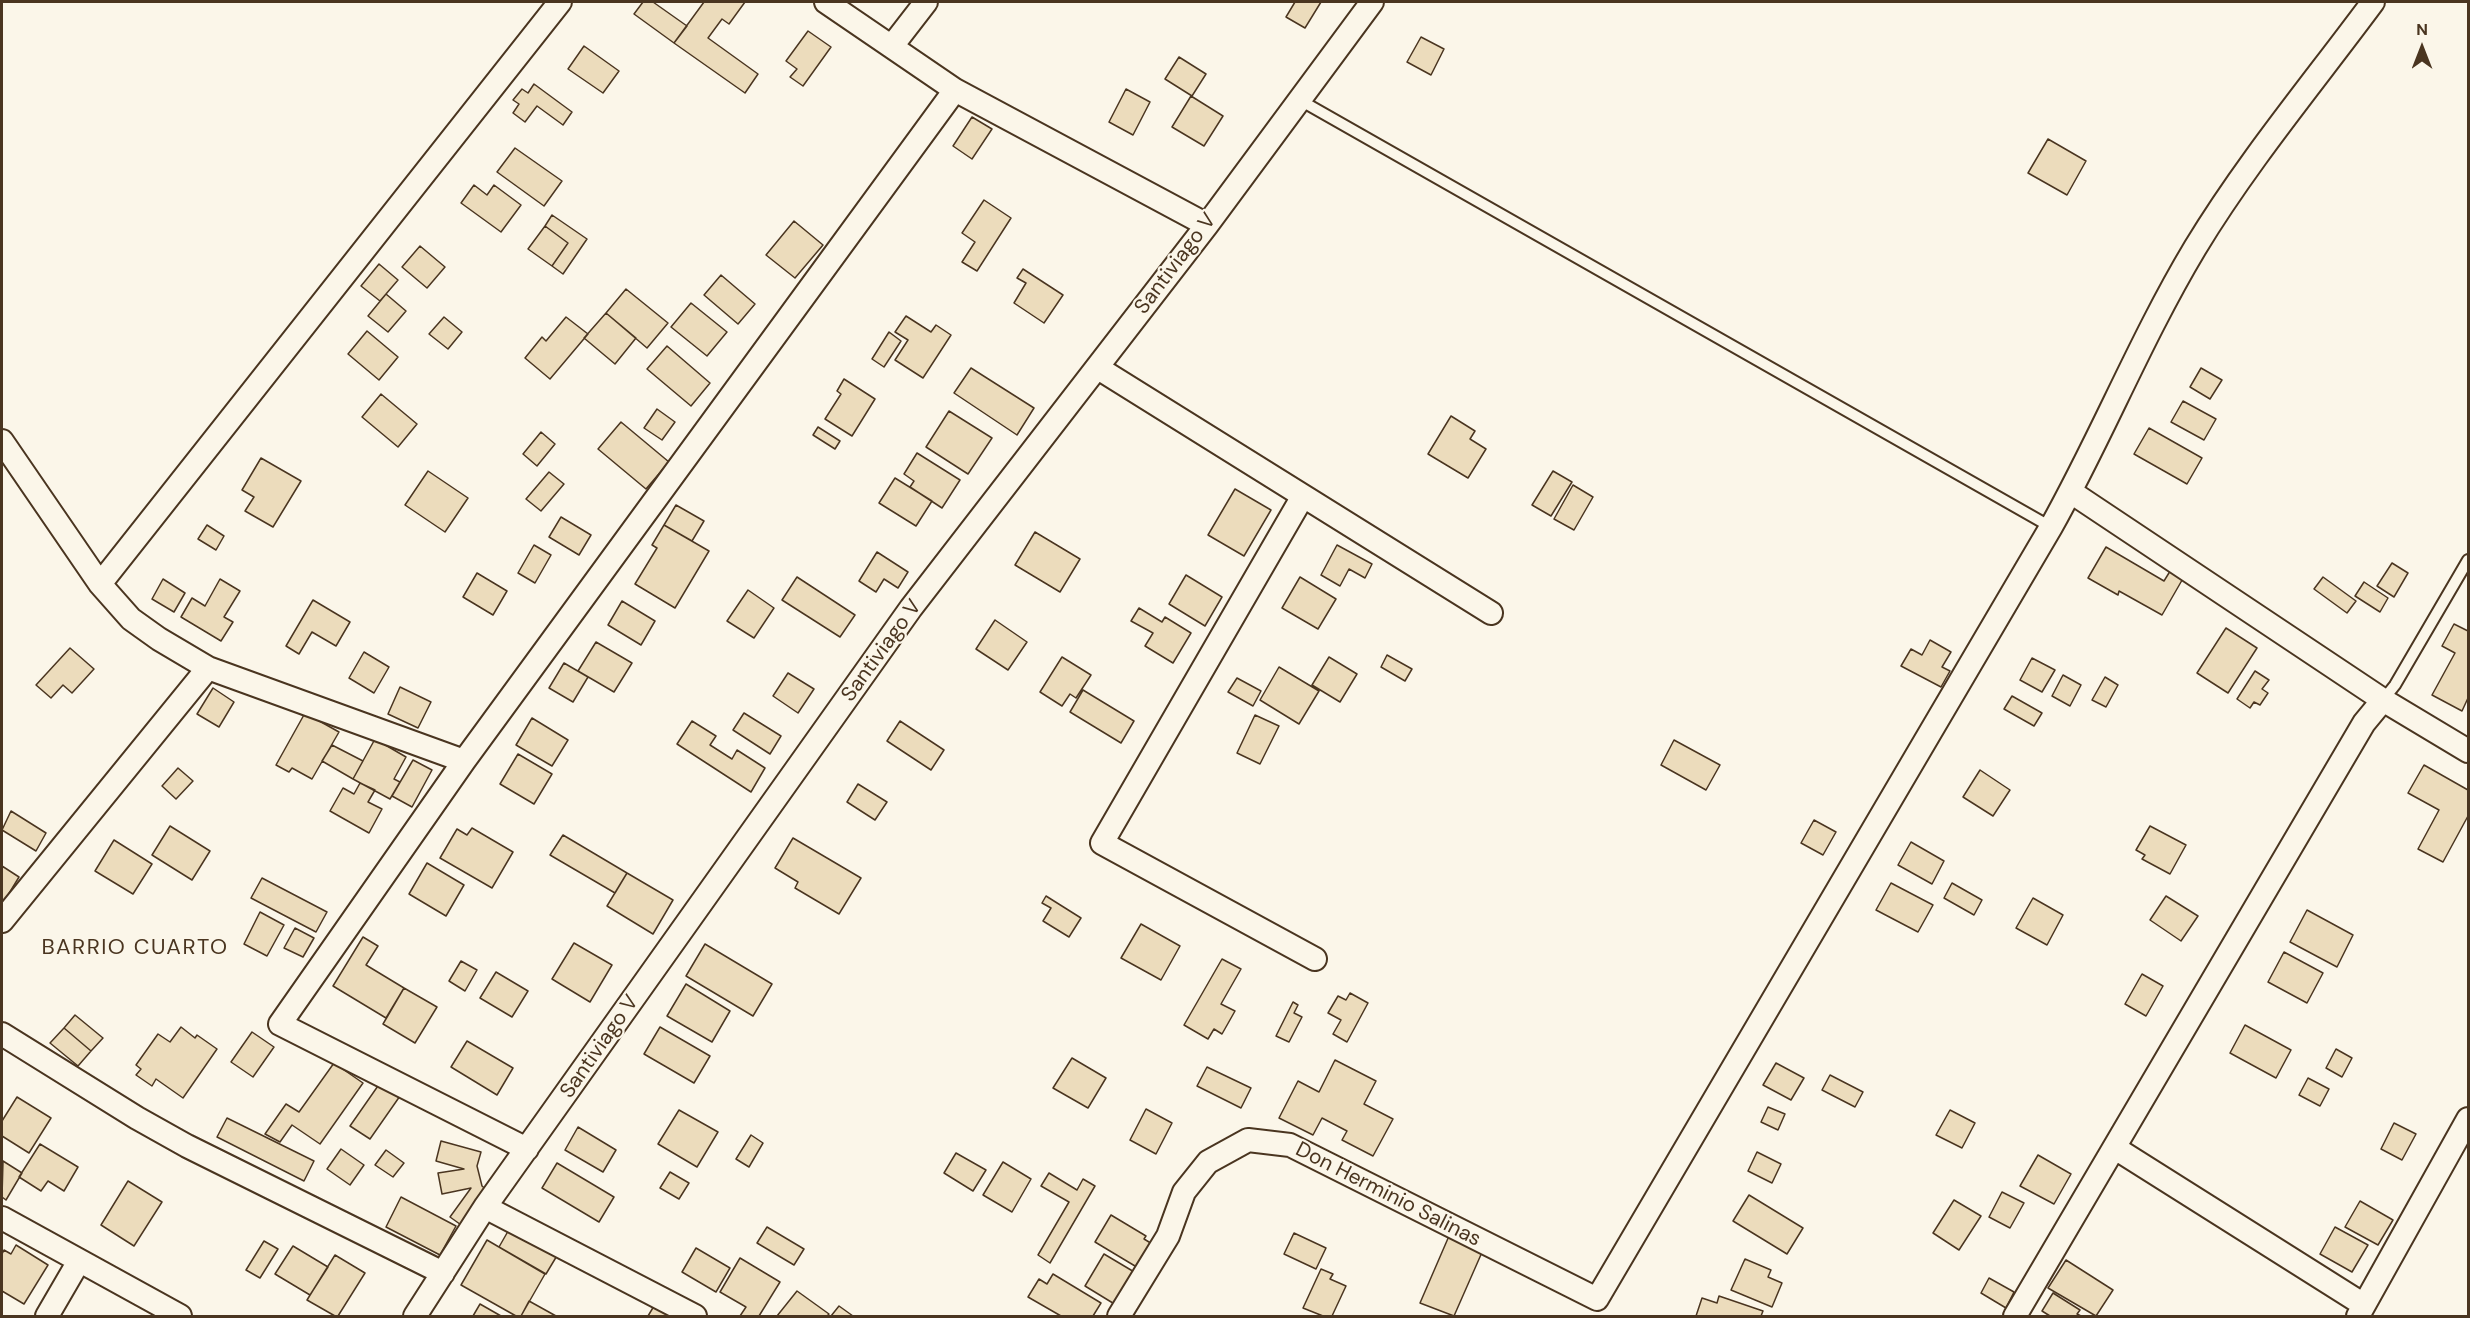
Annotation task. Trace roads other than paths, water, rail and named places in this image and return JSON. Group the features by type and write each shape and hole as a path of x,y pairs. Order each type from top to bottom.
{"street":[{"path":"100,584 560,2"},
{"path":"826,2 955,90 1207,225"},
{"path":"892,46 927,2"},
{"name":"Santiviago V","path":"415,1317 485,1207 911,608 1207,225 1298,98 1372,2"},
{"path":"2051,527 2071,492 2166,298 2196,247 2241,179 2373,2"},
{"path":"527,1149 280,1024 464,761 955,90"},
{"path":"1098,368 1491,613"},
{"path":"2,441 100,584 132,619 208,668 464,761"},
{"path":"2071,492 2383,700 2469,751"},
{"path":"1304,496 1102,843 1315,959"},
{"name":"Don Herminio Salinas","path":"1119,1317 1168,1236 1184,1192 1208,1162 1248,1140 1290,1145 1597,1299 2051,527"},
{"path":"2,921 208,668"},
{"path":"2015,1317 2364,723 2383,700"},
{"path":"2,1034 137,1118 187,1146 443,1273"},
{"path":"2115,1148 2361,1311 2460,1155 2469,1119"},
{"path":"485,1207 695,1317"},
{"path":"2,1218 180,1317"},
{"path":"47,1317 79,1261"}],"lane":[{"path":"1298,98 2051,527"},
{"path":"2383,700 2395,685 2469,561"}],"district":[{"name":"BARRIO CUARTO","path":"135,948"}]}
